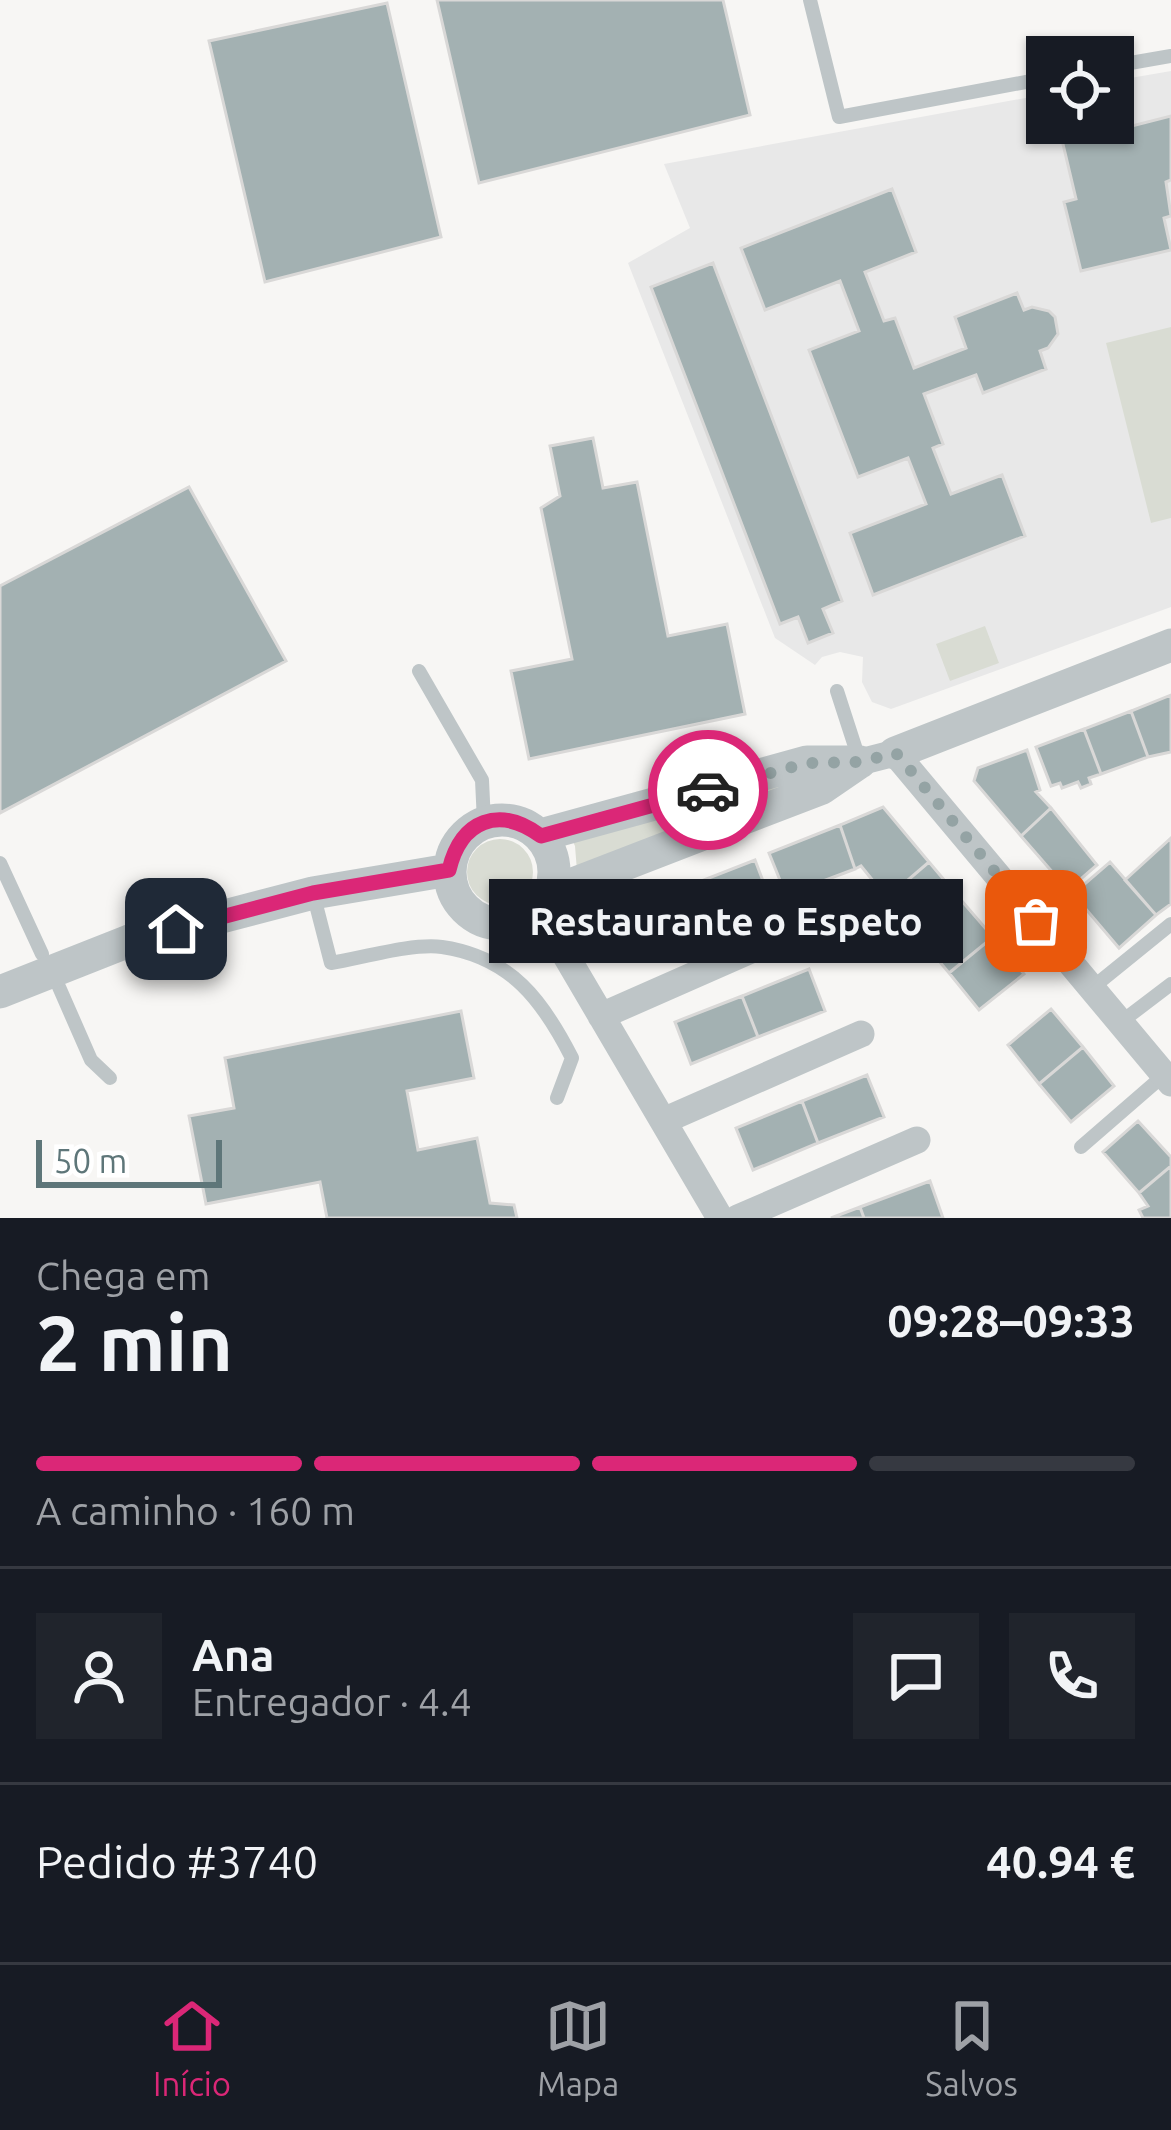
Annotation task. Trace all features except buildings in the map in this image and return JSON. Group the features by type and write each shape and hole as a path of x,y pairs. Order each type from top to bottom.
{"street":[{"path":"541,836 807,763 860,762 896,753 1171,645"},
{"path":"896,753 1168,1079"},
{"path":"720,1218 601,1016 544,902 555,874 552,853 541,836 504,818 484,822 466,833 454,850 449,870 453,890 464,908 481,920 501,925 521,922 544,902 822,788 860,762"},
{"path":"0,992 129,941 313,893 449,870"},
{"path":"601,1016 802,927"},
{"path":"663,1121 861,1034"},
{"path":"738,1218 916,1140"}],"lane":[{"path":"810,0 838,117 1026,83"},
{"path":"1134,62 1171,56"},
{"path":"419,671 482,781 484,822"},
{"path":"837,691 860,762"},
{"path":"0,863 42,954"},
{"path":"313,893 331,963 439,946 474,956 520,980 548,1012 572,1058 557,1098"},
{"path":"1092,988 1171,924"},
{"path":"1120,1022 1171,984"},
{"path":"58,987 92,1060 110,1078"},
{"path":"1081,1147 1168,1079"}],"shaded area":[{"path":"1171,71 1171,607 891,709 872,702 862,682 863,657 840,652 822,657 815,665 775,638 628,263 690,228 664,164 1026,98 1026,144 1134,144 1134,77"},
{"path":"1171,327 1171,518 1151,523 1106,343"},
{"path":"985,626 999,663 950,681 936,644"},
{"path":"818,774 577,871 569,833"},
{"path":"500,839 523,849 533,872 523,895 500,905 477,895 467,872 477,849"}],"way so far":[{"path":"708,790 807,763 860,762 896,753 1036,921"}],"place":[{"name":"Restaurante o Espeto","path":"1036,921"}],"route":[{"path":"176,929 313,893 449,870 454,850 466,833 484,822 504,818 541,836 708,790"}]}
